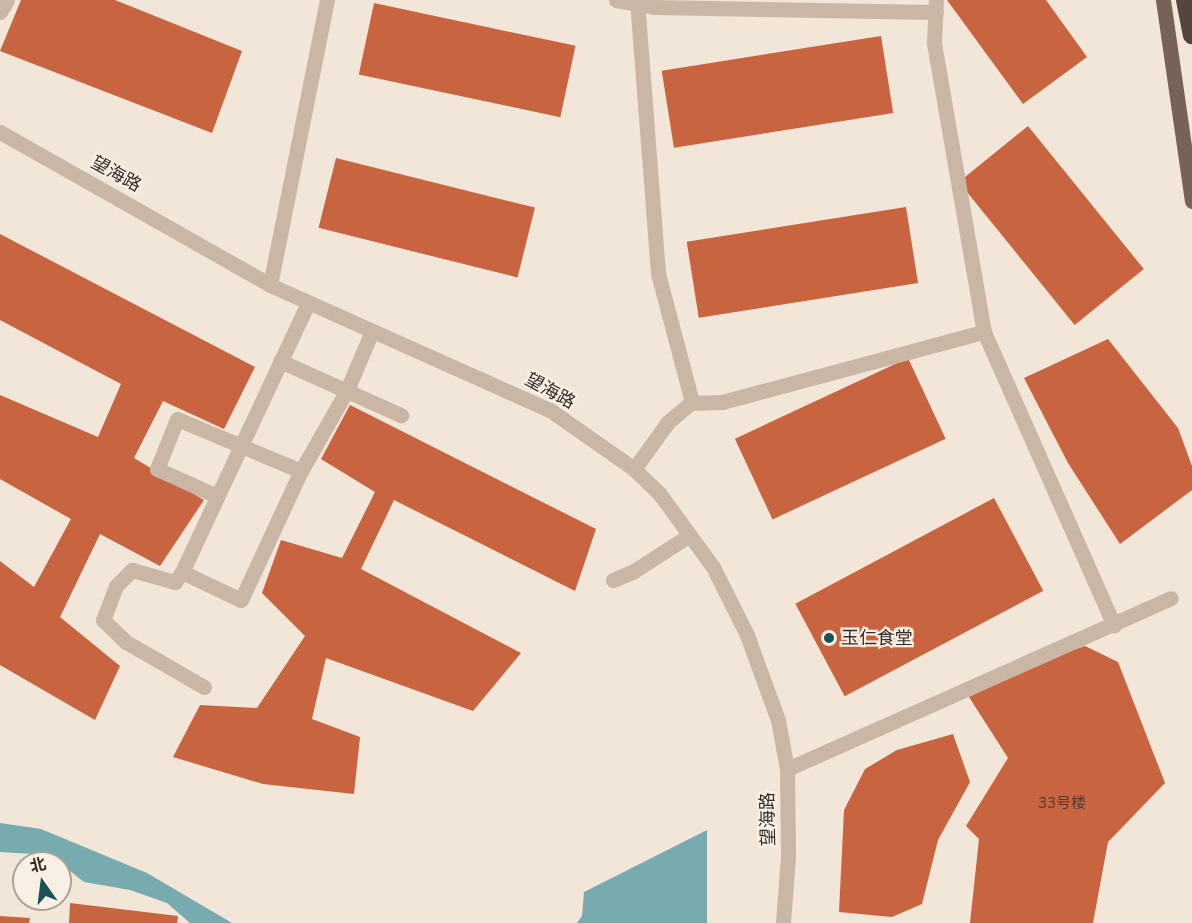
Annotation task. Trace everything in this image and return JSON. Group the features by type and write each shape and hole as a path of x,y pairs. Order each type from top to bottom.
{"highway":[{"path":"1185,0 1192,35"}],"main road":[{"path":"1163,0 1192,201"}],"street":[{"path":"0,12 7,0"},
{"path":"270,285 327,0"},
{"path":"616,0 936,6 934,43 984,332 1114,625"},
{"path":"637,2 658,273 690,403"},
{"name":"望海路","path":"0,132 270,285 550,410 634,469 660,493 688,536 713,567 747,635 778,720 787,769 788,856 783,923"},
{"path":"204,687 126,642 103,620 116,586 132,570 175,582 182,572 308,303"},
{"path":"182,572 241,600 301,471 347,390 372,331"},
{"path":"634,469 668,422 690,403 722,402 984,332"},
{"path":"280,361 401,415"},
{"path":"217,496 157,469 177,419 301,471"},
{"path":"613,580 634,571 688,536"},
{"path":"787,769 1171,598"}],"water":[{"path":"0,823 41,829 147,873 232,923 190,923 167,903 130,890 84,882 72,872 72,851 0,852"},
{"path":"707,830 707,923 577,923 582,916 584,892"}],"building":[{"path":"21,0 115,0 242,51 212,133 0,51"},
{"path":"947,0 1046,0 1087,57 1023,104"},
{"path":"374,3 575,46 560,117 359,74"},
{"path":"881,36 893,113 674,148 662,71"},
{"path":"1028,126 1144,269 1075,325 959,182"},
{"path":"336,158 535,208 517,277 319,228"},
{"path":"906,207 918,283 699,318 687,242"},
{"path":"0,234 255,367 224,429 163,401 134,458 204,500 160,566 100,534 60,617 120,666 95,720 0,665 0,561 34,587 71,519 0,479 0,395 98,437 121,384 0,320"},
{"path":"1108,339 1178,428 1192,466 1192,490 1120,544 1068,463 1024,378"},
{"path":"908,358 946,439 773,519 735,439"},
{"path":"350,405 596,529 575,591 394,500 361,569 521,653 473,711 326,658 312,719 360,737 354,794 263,784 173,757 200,705 257,708 305,636 262,593 281,540 342,558 375,492 321,459"},
{"path":"994,498 1043,591 845,696 795,604"},
{"path":"1085,646 1118,662 1165,783 1108,842 1093,923 970,923 979,839 966,826 1008,758 969,697 1041,661"},
{"path":"953,734 970,782 938,840 922,904 892,917 839,912 844,810 865,769 897,750"},
{"path":"72,903 178,916 177,923 69,923"},
{"path":"0,916 30,918 29,923 0,923"}],"place":[{"name":"玉仁食堂","path":"829,638"}]}
